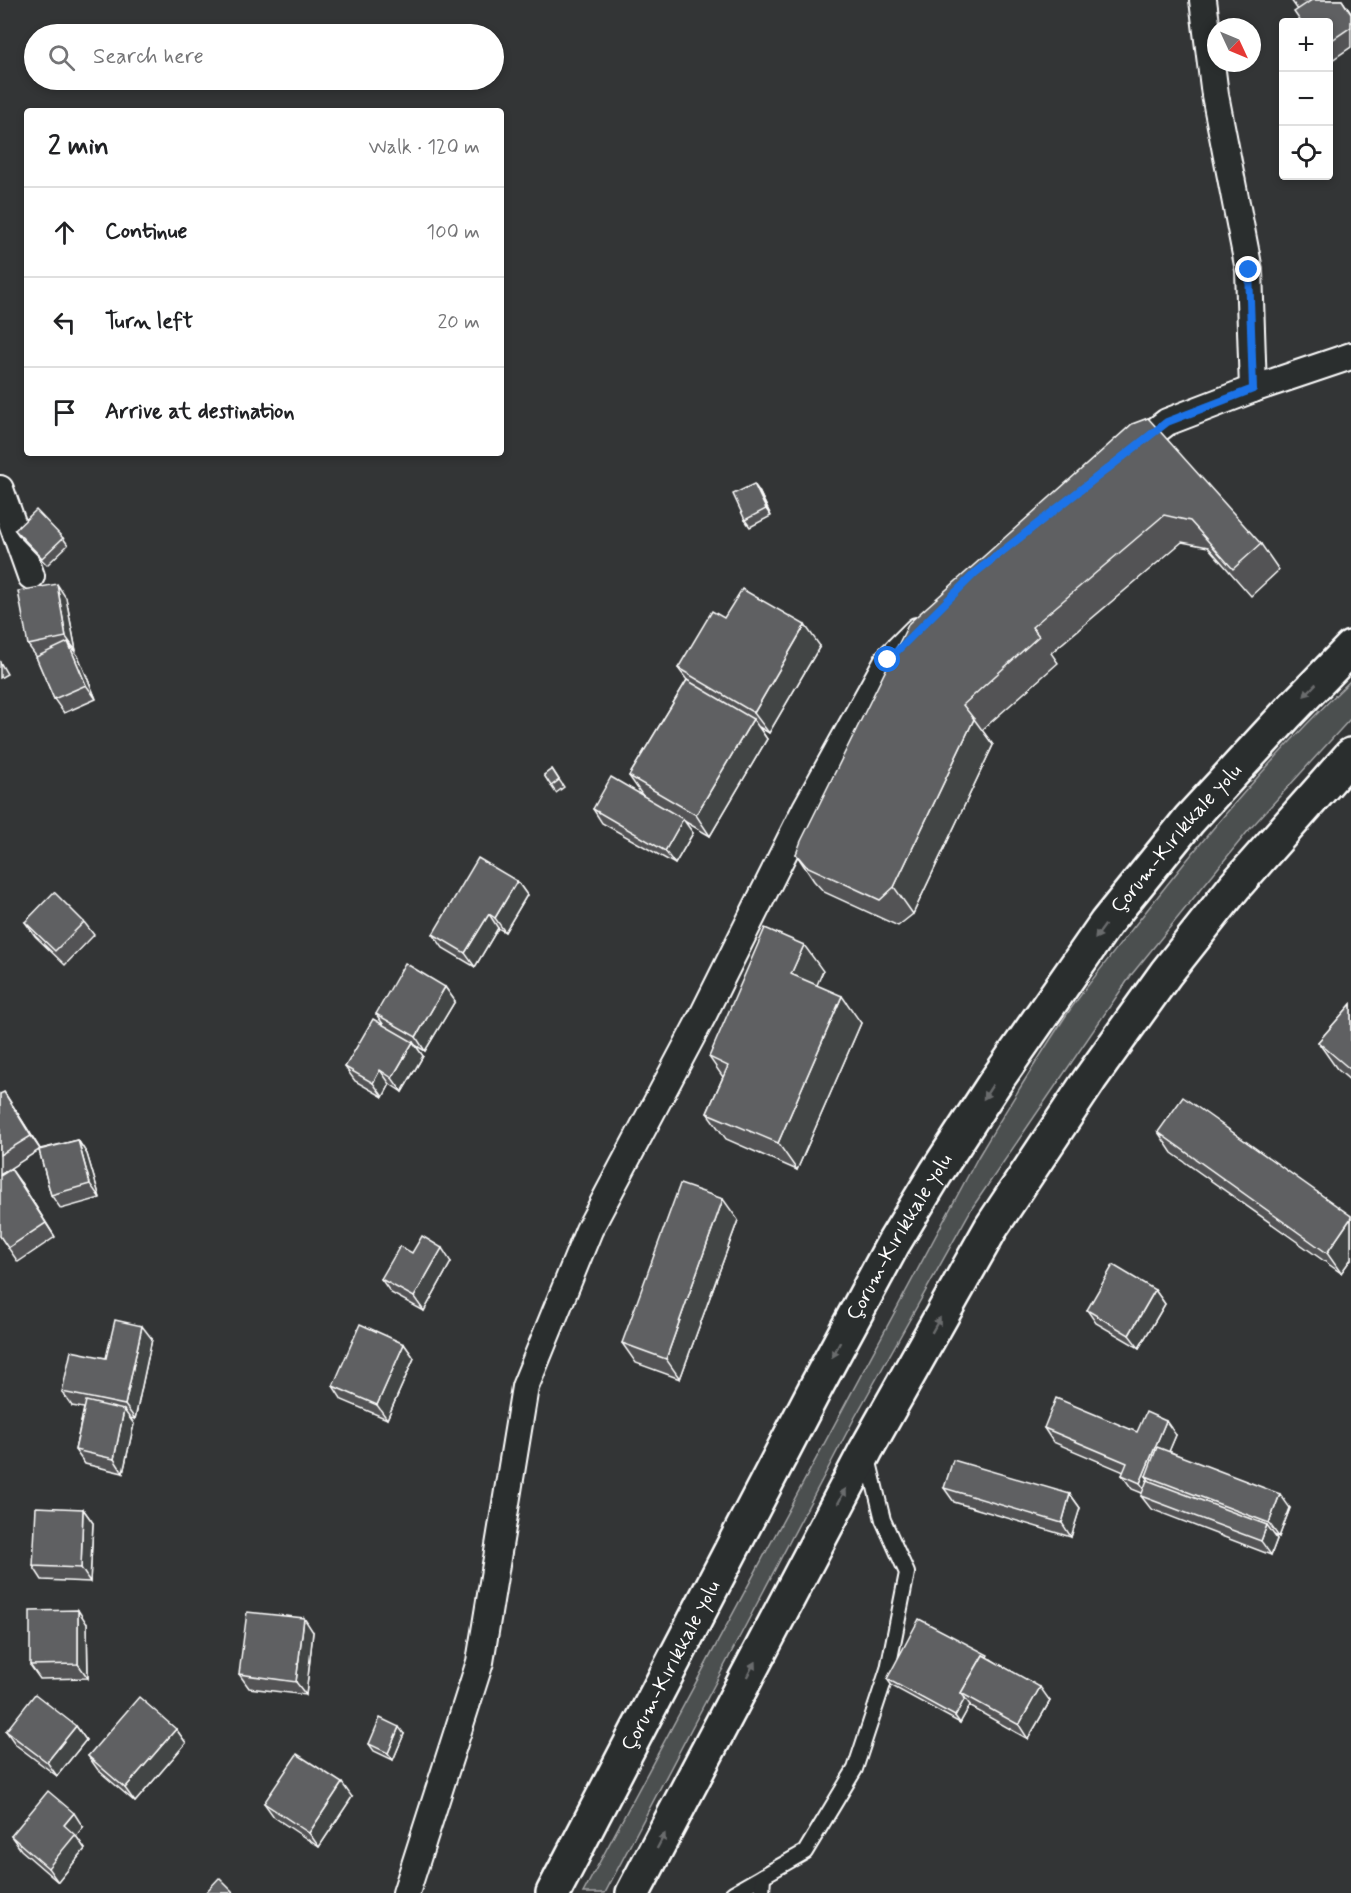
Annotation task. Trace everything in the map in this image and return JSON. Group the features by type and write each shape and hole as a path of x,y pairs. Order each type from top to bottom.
{"highway":[{"name":"Çorum-Kırıkkale yolu","path":"552,1893 816,1388 893,1244 936,1173 1032,1027 1106,923 1189,820 1351,648"},
{"path":"633,1893 866,1450 991,1228 1090,1079 1166,973 1235,886 1351,754"}],"street":[{"path":"1203,0 1215,95 1249,270 1253,389"},
{"path":"1114,463 1167,422 1253,389 1351,356"},
{"path":"0,489 31,576"},
{"path":"406,1893 480,1662 525,1387 589,1230 703,1015 806,808 888,660 936,612"}],"lane":[{"path":"733,1893 805,1852 855,1769 888,1669 907,1573 883,1520 866,1450"},
{"path":"762,1893 763,1876"}],"shaded area":[{"path":"1351,680 1351,718 1248,831 1132,974 972,1208 854,1419 605,1893 583,1893 978,1157 1065,1017 1198,846 1272,761"}],"building":[{"path":"1312,0 1342,0 1351,14 1351,27 1333,39 1333,18 1298,18 1294,12"},
{"path":"1148,418 1261,544 1233,569 1190,521 1164,515 1032,627 1039,636 963,705 974,719 894,887 880,900 806,866 796,854 801,841 909,623 1132,424"},
{"path":"754,484 766,509 745,520 733,494"},
{"path":"36,510 63,538 42,558 15,530"},
{"path":"57,584 66,637 28,645 18,591"},
{"path":"742,589 805,625 754,713 678,668 712,611 724,618"},
{"path":"68,642 86,685 54,699 36,657"},
{"path":"687,680 753,719 696,815 629,776"},
{"path":"552,769 559,780 551,786 544,775"},
{"path":"611,777 683,819 665,851 593,809"},
{"path":"478,858 517,881 495,918 489,914 465,953 433,934"},
{"path":"54,892 84,922 55,951 25,922"},
{"path":"765,928 804,945 791,974 842,996 778,1143 707,1113 728,1066 709,1057"},
{"path":"405,963 445,987 416,1037 376,1014"},
{"path":"1351,1004 1351,1070 1318,1042"},
{"path":"373,1019 413,1042 392,1078 380,1070 373,1083 345,1067"},
{"path":"4,1092 31,1136 0,1155 0,1094"},
{"path":"1183,1097 1351,1216 1327,1253 1158,1132"},
{"path":"78,1140 90,1184 51,1195 39,1150"},
{"path":"11,1169 46,1223 8,1248 0,1236 0,1176"},
{"path":"680,1184 723,1199 666,1359 622,1343"},
{"path":"422,1236 442,1248 414,1297 381,1279 400,1246 412,1253"},
{"path":"1113,1265 1155,1290 1129,1335 1087,1310"},
{"path":"115,1320 142,1326 125,1405 62,1392 71,1351 106,1358"},
{"path":"360,1324 404,1344 377,1405 333,1386"},
{"path":"1056,1398 1137,1432 1146,1412 1166,1421 1140,1483 1122,1475 1127,1463 1044,1428"},
{"path":"86,1401 124,1410 114,1459 75,1450"},
{"path":"1157,1447 1280,1494 1269,1523 1146,1476"},
{"path":"953,1460 1070,1494 1062,1523 944,1488"},
{"path":"1147,1480 1267,1525 1261,1541 1141,1496"},
{"path":"36,1507 83,1509 81,1568 33,1566"},
{"path":"78,1610 78,1664 30,1665 30,1611"},
{"path":"247,1612 304,1618 296,1682 239,1674"},
{"path":"919,1619 988,1655 987,1657 983,1655 961,1693 965,1698 955,1716 887,1679"},
{"path":"983,1655 1040,1687 1019,1725 961,1693"},
{"path":"35,1694 76,1726 47,1762 6,1731"},
{"path":"139,1697 176,1729 125,1788 88,1756"},
{"path":"380,1718 399,1727 388,1753 369,1744"},
{"path":"297,1754 342,1783 309,1833 264,1803"},
{"path":"48,1791 74,1813 64,1825 75,1835 48,1868 11,1836"},
{"path":"219,1878 234,1893 205,1893"}],"route":[{"path":"888,660 976,572 1167,422 1253,389 1249,270"}]}
